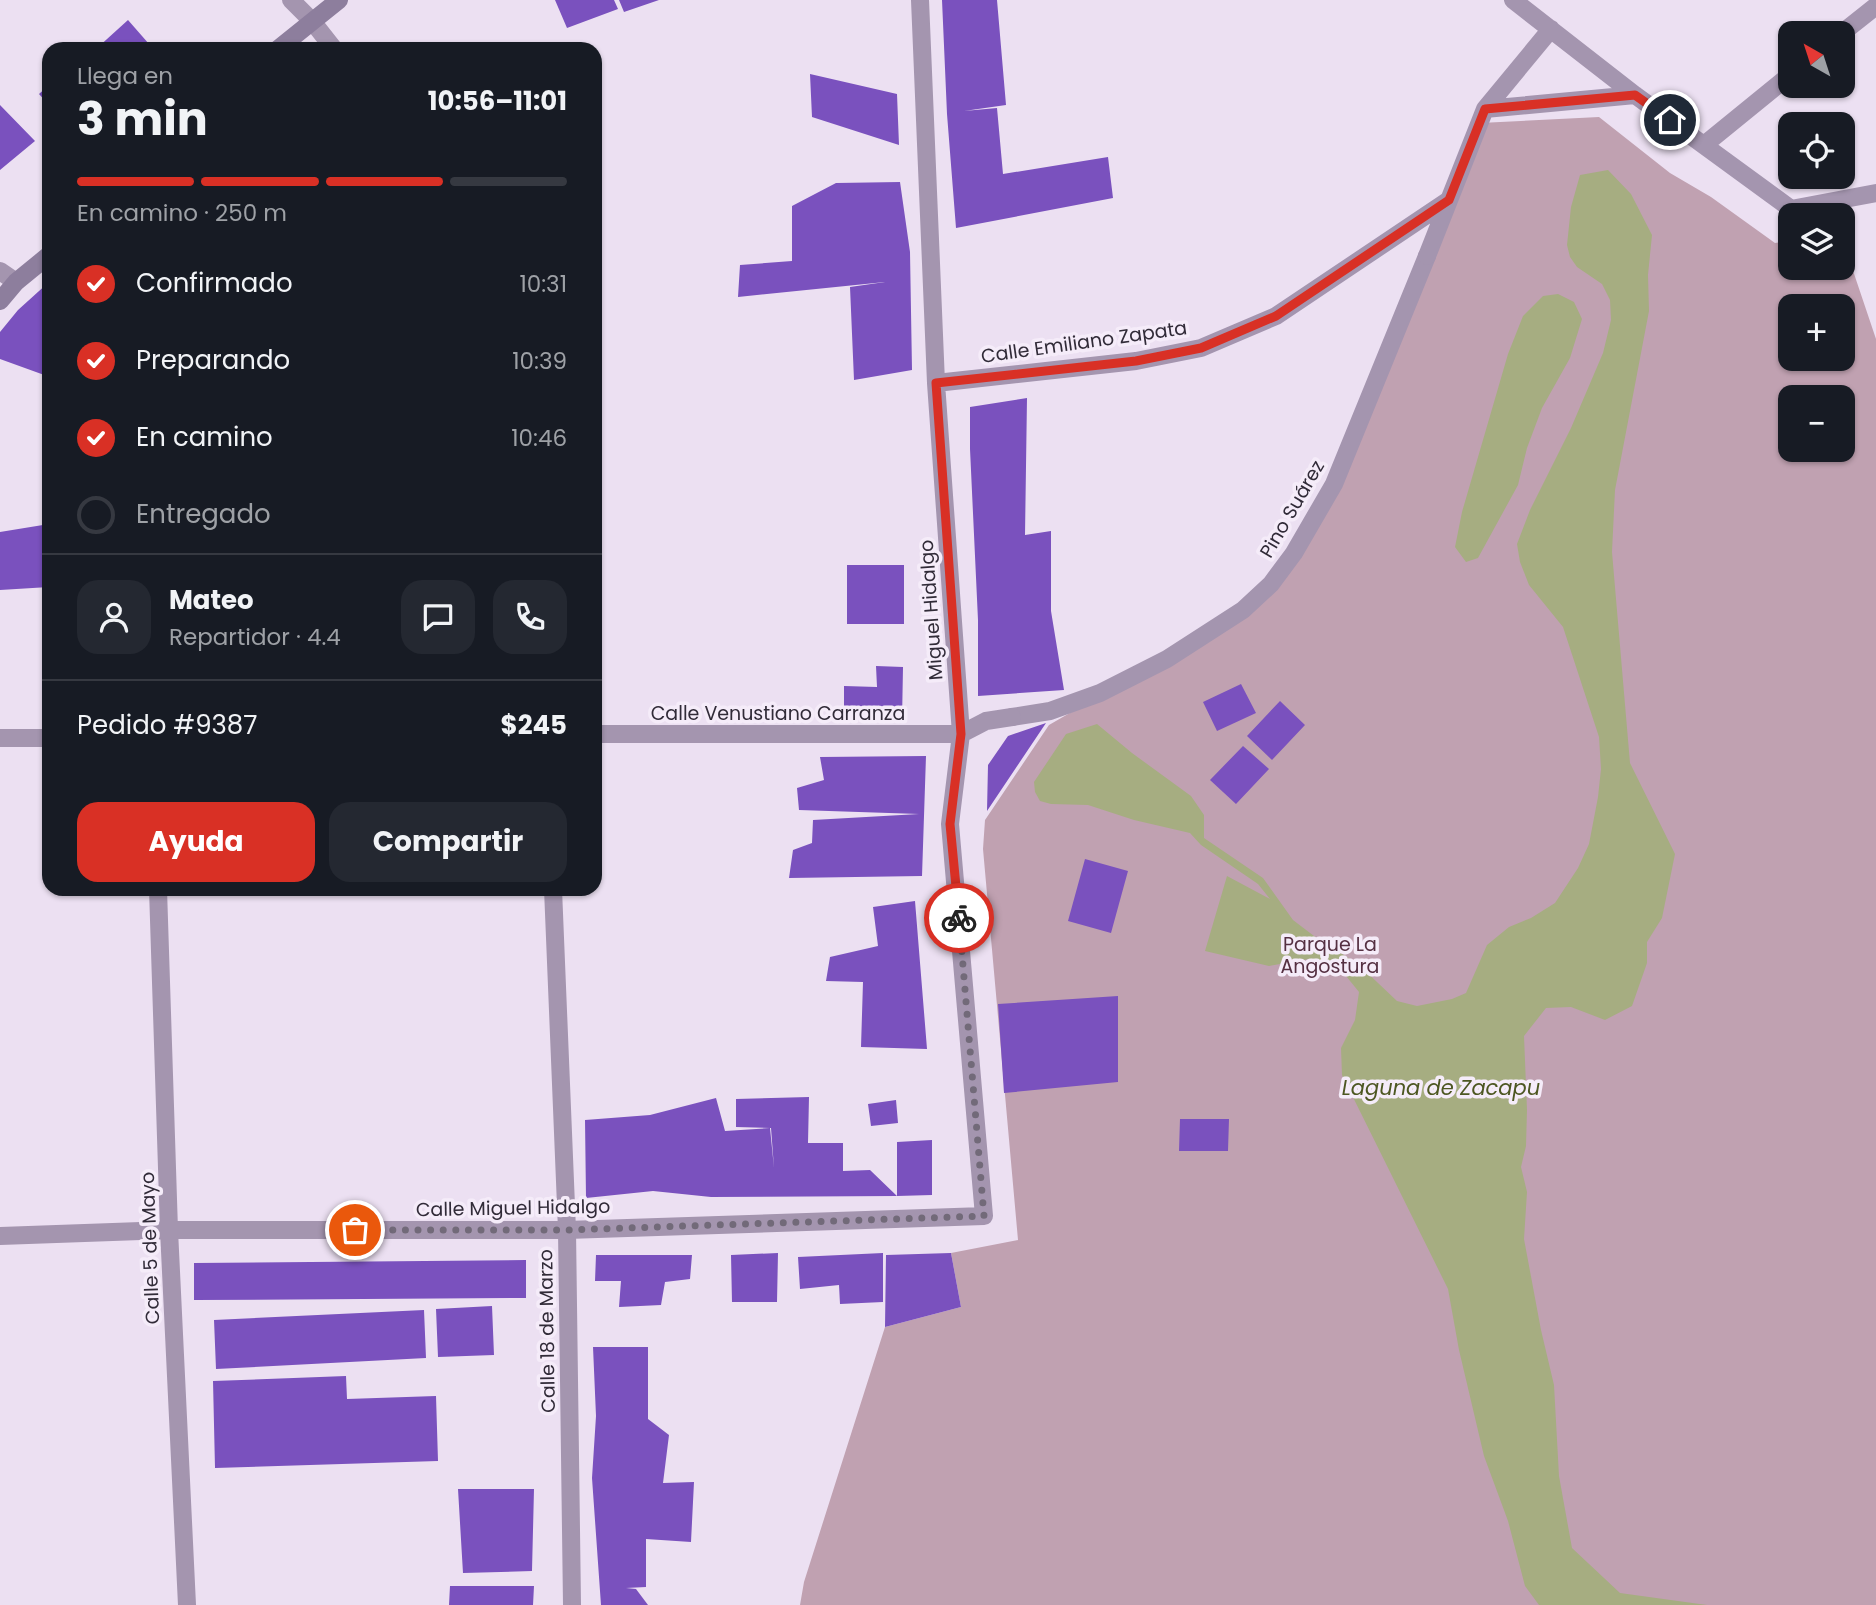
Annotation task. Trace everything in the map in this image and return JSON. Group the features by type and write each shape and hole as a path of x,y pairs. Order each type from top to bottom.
{"main road":[{"path":"286,42 339,0"},
{"path":"0,301 16,282 42,261"}],"street":[{"path":"291,0 328,42"},
{"name":"Miguel Hidalgo","path":"920,0 936,383 961,734 950,824 984,1216"},
{"path":"1513,0 1635,95 1791,209 1876,193"},
{"path":"1855,23 1876,6"},
{"name":"Pino Suárez","path":"961,734 986,721 1050,711 1100,693 1167,659 1243,610 1271,584 1294,553 1334,484 1485,109 1551,29"},
{"path":"1704,145 1778,85"},
{"path":"1485,109 1635,95"},
{"name":"Calle Emiliano Zapata","path":"936,383 1136,361 1201,348 1276,316 1449,200"},
{"path":"0,271 16,282"},
{"name":"Calle Venustiano Carranza","path":"602,734 961,734"},
{"path":"0,738 42,738"},
{"name":"Calle 5 de Mayo","path":"158,896 169,1230 187,1605"},
{"name":"Calle 18 de Marzo","path":"553,896 567,1230 572,1605"},
{"name":"Calle Miguel Hidalgo","path":"0,1236 169,1230 567,1230 984,1216"}],"green space":[{"name":"Parque La Angostura","path":"1599,117 1670,173 1778,243 1778,280 1855,280 1855,277 1876,339 1876,1605 800,1605 804,1582 885,1327 961,1307 951,1253 1018,1240 983,849 985,820 1049,725 1101,695 1168,662 1299,555 1480,123"}],"water":[{"name":"Laguna de Zacapu","path":"1608,170 1631,194 1652,235 1648,275 1649,311 1615,490 1612,552 1630,763 1675,854 1662,918 1647,942 1647,963 1632,1006 1605,1020 1571,1007 1546,1008 1524,1036 1527,1110 1526,1146 1521,1167 1527,1192 1524,1239 1554,1385 1559,1476 1572,1548 1620,1593 1707,1605 1539,1605 1525,1586 1508,1521 1484,1456 1459,1350 1448,1289 1342,1075 1341,1048 1355,1020 1359,992 1346,976 1309,959 1269,966 1205,951 1227,876 1270,899 1258,884 1201,845 1190,833 1134,820 1088,805 1040,801 1034,782 1066,734 1097,724 1191,796 1204,815 1204,838 1263,878 1293,920 1358,964 1397,1001 1417,1006 1452,999 1466,993 1487,945 1509,927 1531,918 1555,903 1578,868 1589,844 1601,769 1599,737 1563,627 1529,585 1520,562 1517,544 1530,510 1571,428 1603,353 1611,320 1610,300 1602,284 1577,267 1570,257 1567,245 1571,207 1580,175"},
{"path":"1558,294 1574,302 1582,319 1570,358 1542,408 1527,448 1518,485 1478,558 1466,562 1455,547 1462,512 1508,354 1523,316 1543,296"}],"building":[{"path":"555,0 614,0 618,9 567,28"},
{"path":"619,0 659,0 624,12"},
{"path":"942,0 997,0 1006,105 964,111 997,108 1003,174 1108,157 1113,198 956,228"},
{"path":"128,20 147,42 104,42"},
{"path":"810,74 897,94 899,145 812,117"},
{"path":"0,105 35,141 0,170"},
{"path":"900,182 910,252 912,370 854,380 850,287 885,282 738,297 740,265 792,261 792,206 836,183"},
{"path":"42,288 42,374 0,359 0,332 18,310"},
{"path":"1027,398 1025,535 1051,531 1051,611 1064,690 978,696 978,620 970,407"},
{"path":"42,525 42,587 0,590 0,532"},
{"path":"847,565 904,565 904,624 847,624"},
{"path":"876,666 903,667 902,721 844,720 844,686 877,687"},
{"path":"1241,684 1256,713 1217,731 1203,702"},
{"path":"1280,701 1305,725 1272,760 1247,736"},
{"path":"1046,723 987,811 988,765 1008,736"},
{"path":"1243,746 1269,769 1236,804 1210,780"},
{"path":"926,756 922,876 789,878 793,850 812,843 813,820 919,814 799,810 797,788 824,780 820,757"},
{"path":"1085,859 1128,871 1111,933 1068,921"},
{"path":"915,901 927,1049 861,1047 863,982 826,981 830,957 878,946 873,907"},
{"path":"1118,996 1118,1082 1004,1093 998,1004"},
{"path":"809,1097 808,1143 843,1143 843,1171 870,1170 897,1196 711,1197 653,1191 586,1198 585,1120 650,1115 716,1098 725,1131 770,1128 774,1168 771,1128 736,1127 736,1099"},
{"path":"896,1100 898,1123 871,1126 868,1104"},
{"path":"1180,1119 1229,1119 1228,1151 1179,1151"},
{"path":"932,1140 932,1195 897,1196 897,1142"},
{"path":"778,1253 777,1302 732,1302 731,1255"},
{"path":"883,1253 883,1302 840,1304 839,1285 800,1289 798,1257"},
{"path":"951,1253 961,1307 885,1327 886,1255"},
{"path":"596,1255 692,1255 690,1279 665,1282 661,1305 619,1307 621,1281 595,1281"},
{"path":"526,1260 526,1298 194,1300 194,1263"},
{"path":"492,1306 494,1355 438,1357 436,1309"},
{"path":"424,1310 426,1358 216,1369 214,1320"},
{"path":"593,1347 648,1347 648,1419 669,1435 663,1483 694,1482 691,1542 646,1539 646,1587 626,1588 636,1589 648,1605 601,1605 592,1478 596,1416"},
{"path":"346,1376 347,1399 436,1396 438,1461 215,1468 213,1381"},
{"path":"458,1489 534,1489 532,1571 463,1573"},
{"path":"450,1586 534,1586 533,1605 449,1605"}],"way so far":[{"path":"355,1230 567,1230 984,1216 959,918"}],"route":[{"path":"959,918 950,824 961,734 936,383 1136,361 1201,348 1276,316 1449,200 1485,109 1635,95 1670,120"}]}
